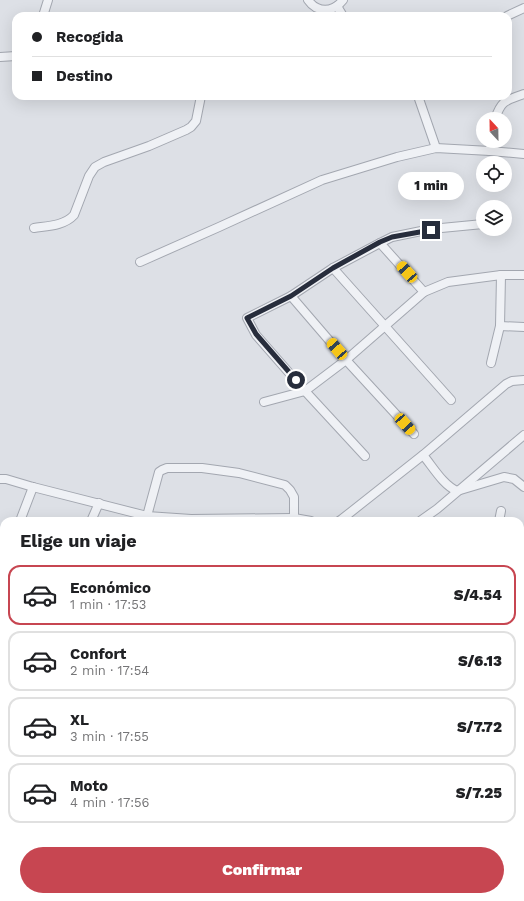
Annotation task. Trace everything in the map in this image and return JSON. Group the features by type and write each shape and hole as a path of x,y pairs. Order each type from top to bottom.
{"street":[{"path":"45,12 48,0"},
{"path":"308,0 312,6 325,10 331,9 340,3"},
{"path":"512,14 524,8"},
{"path":"0,57 12,56"},
{"path":"512,99 524,94"},
{"path":"34,228 65,222 71,219 74,216 89,176 95,167 104,162 149,146 191,127 196,121 201,100"},
{"path":"419,100 436,148"},
{"path":"497,112 504,102 509,100"},
{"path":"140,262 322,180 397,157 436,148 524,154"},
{"path":"365,456 256,334 247,318 291,296 333,268 392,237 431,230 476,225"},
{"path":"380,242 424,292"},
{"path":"333,268 451,400"},
{"path":"491,363 500,326 501,275"},
{"path":"264,402 306,391 346,360 424,292 448,282 501,275 524,275"},
{"path":"291,296 346,360 414,434"},
{"path":"500,326 524,327"},
{"path":"344,517 423,454 506,384 512,381 524,380"},
{"path":"426,517 524,435"},
{"path":"423,454 447,485 457,491 504,477 514,479 524,487"},
{"path":"147,516 159,472 167,468 202,468 239,473 285,485 294,496 293,517"},
{"path":"0,479 6,479 147,516 162,517"},
{"path":"22,517 33,487"},
{"path":"93,517 99,503"},
{"path":"500,517 501,511"}],"route":[{"path":"296,380 256,334 247,318 291,296 333,268 380,242 392,237 431,230"}]}
